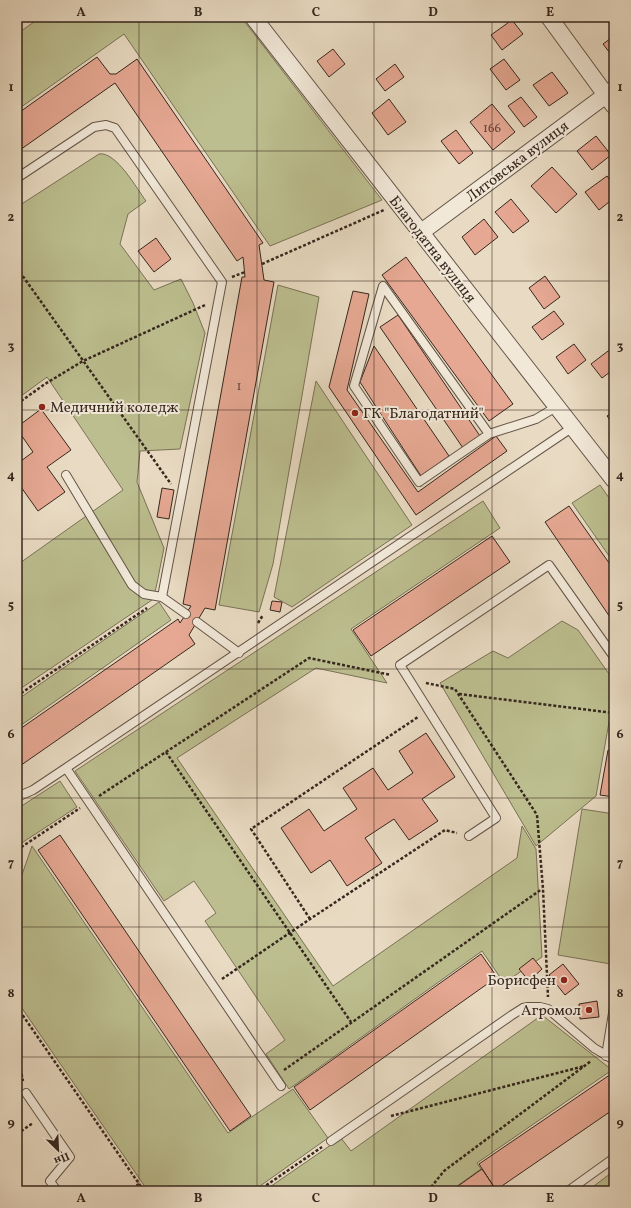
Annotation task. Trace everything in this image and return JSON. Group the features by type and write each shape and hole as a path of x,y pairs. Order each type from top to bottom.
{"street":[{"name":"Благодатна вулиця","path":"252,17 614,480"},
{"path":"549,17 611,97"},
{"name":"Литовська вулиця","path":"420,233 611,97"}],"lane":[{"path":"17,178 94,127 106,125 115,128 222,282 162,597"},
{"path":"489,434 383,286 354,386 419,482 489,434 536,418 556,406"},
{"path":"17,797 28,793 239,653 573,427"},
{"path":"66,475 132,585 144,594 162,597 186,614"},
{"path":"469,836 496,818 400,664 549,565 614,657"},
{"path":"197,622 239,653"},
{"path":"66,768 282,1086"},
{"path":"331,1142 523,1008 535,1006 548,1009 604,1054 614,1060"},
{"path":"604,1054 614,1008"},
{"path":"26,1093 70,1157 50,1181 57,1191"},
{"path":"568,1191 614,1158"}],"path":[{"path":"17,24 27,17"},
{"path":"262,264 398,204"},
{"path":"17,268 181,497"},
{"path":"17,404 45,384 83,361 219,299"},
{"path":"17,696 162,597"},
{"path":"17,850 309,658"},
{"path":"458,694 614,714"},
{"path":"310,919 251,829 428,710"},
{"path":"166,752 352,1022"},
{"path":"213,985 445,830 469,836"},
{"path":"275,1076 543,889"},
{"path":"17,1007 144,1191"},
{"path":"428,1191 444,1171 585,1066 604,1054"},
{"path":"17,1065 21,1071 26,1093"},
{"path":"386,1117 585,1066"},
{"path":"17,1134 42,1116"},
{"path":"260,1190 331,1142"},
{"path":"128,1191 139,1184"}],"green space":[{"path":"41,17 241,17 382,200 270,246 124,34 17,110 17,34"},
{"path":"99,154 112,158 119,164 146,201 128,214 120,244 154,290 181,279 193,303 205,333 180,449 140,451 137,482 164,548 152,600 17,691 17,565 123,490 47,377 17,399 17,207"},
{"path":"278,285 319,297 273,564 259,612 219,605"},
{"path":"316,381 412,525 292,607 274,597"},
{"path":"600,485 614,505 614,563 572,503"},
{"path":"483,501 500,528 351,629 387,683 316,668 177,758 333,986 517,858 522,826 536,849 542,957 504,983 482,951 289,1089 266,1054 285,1040 205,921 216,913 194,881 164,901 75,771"},
{"path":"159,602 171,620 17,728 17,700"},
{"path":"562,621 578,630 614,681 614,719 609,722 596,796 536,846 440,683 493,651 508,658"},
{"path":"60,781 77,807 17,846 17,809"},
{"path":"582,809 614,814 614,945 611,964 558,955"},
{"path":"32,846 228,1133 293,1089 328,1138 253,1191 148,1191 17,1001 17,889"},
{"path":"542,1015 612,1070 477,1163 481,1169 450,1191 264,1191 341,1138 351,1151"},
{"path":"614,1171 614,1191 587,1191"}],"building":[{"path":"512,20 523,34 502,50 491,35"},
{"path":"614,36 614,56 613,57 603,44"},
{"path":"333,49 345,64 329,77 317,61"},
{"path":"97,57 110,74 116,74 137,59 263,243 259,245 264,280 274,282 215,610 205,608 189,635 195,644 17,768 17,731 178,619 180,623 191,606 183,604 242,277 245,277 243,257 237,261 115,83 17,152 17,114"},
{"path":"504,59 520,80 506,90 490,69"},
{"path":"395,64 404,77 385,91 376,79"},
{"path":"552,72 568,93 549,106 533,85"},
{"path":"521,97 537,117 524,127 508,106"},
{"path":"389,99 406,122 388,135 372,113"},
{"path":"492,104 515,132 493,150 470,122"},
{"path":"456,130 473,153 459,164 441,141"},
{"path":"596,136 611,155 592,170 577,151"},
{"path":"552,167 577,194 556,213 531,186"},
{"path":"607,176 614,186 614,198 599,210 585,192"},
{"path":"511,199 529,221 513,233 495,212"},
{"path":"484,219 498,237 475,255 462,237"},
{"path":"156,238 171,259 154,272 138,251"},
{"path":"406,257 513,404 489,421 382,275"},
{"path":"545,276 560,297 544,309 529,288"},
{"name":"ГК \"Благодатний\"","path":"353,291 369,294 347,390 418,492 496,436 507,451 416,515 329,387"},
{"path":"554,311 564,324 542,340 532,327"},
{"path":"398,315 480,436 463,448 380,327"},
{"path":"574,344 586,360 568,374 556,357"},
{"path":"374,346 449,456 421,476 360,382"},
{"path":"612,348 614,351 614,369 602,378 591,364"},
{"path":"41,409 71,450 47,467 65,492 38,511 21,487 17,490 17,464 33,452 17,427"},
{"path":"614,411 614,425 607,416"},
{"path":"162,488 174,490 169,519 157,517"},
{"path":"569,506 614,570 614,623 545,522"},
{"path":"492,536 510,562 371,656 353,630"},
{"path":"272,601 282,602 280,612 270,610"},
{"path":"426,733 455,777 422,799 438,821 409,840 394,819 365,838 382,863 347,886 330,860 311,873 281,828 309,809 324,831 357,809 343,788 373,768 388,790 413,773 399,751"},
{"path":"608,750 614,752 614,797 600,795"},
{"path":"60,835 251,1116 230,1131 38,850"},
{"path":"481,954 497,977 310,1110 294,1087"},
{"path":"533,958 542,969 529,981 519,969"},
{"name":"Борисфен","path":"563,964 579,984 565,995 549,975"},
{"name":"Агромол","path":"597,1001 599,1017 580,1019 579,1004"},
{"path":"614,1072 614,1109 496,1190 479,1164"},
{"path":"482,1169 497,1191 451,1191"}],"place":[{"name":"Медичний коледж","path":"42,407"},
{"name":"ГК \"Благодатний\"","path":"355,413"},
{"name":"Борисфен","path":"564,980"},
{"name":"Агромол","path":"589,1010"}]}
